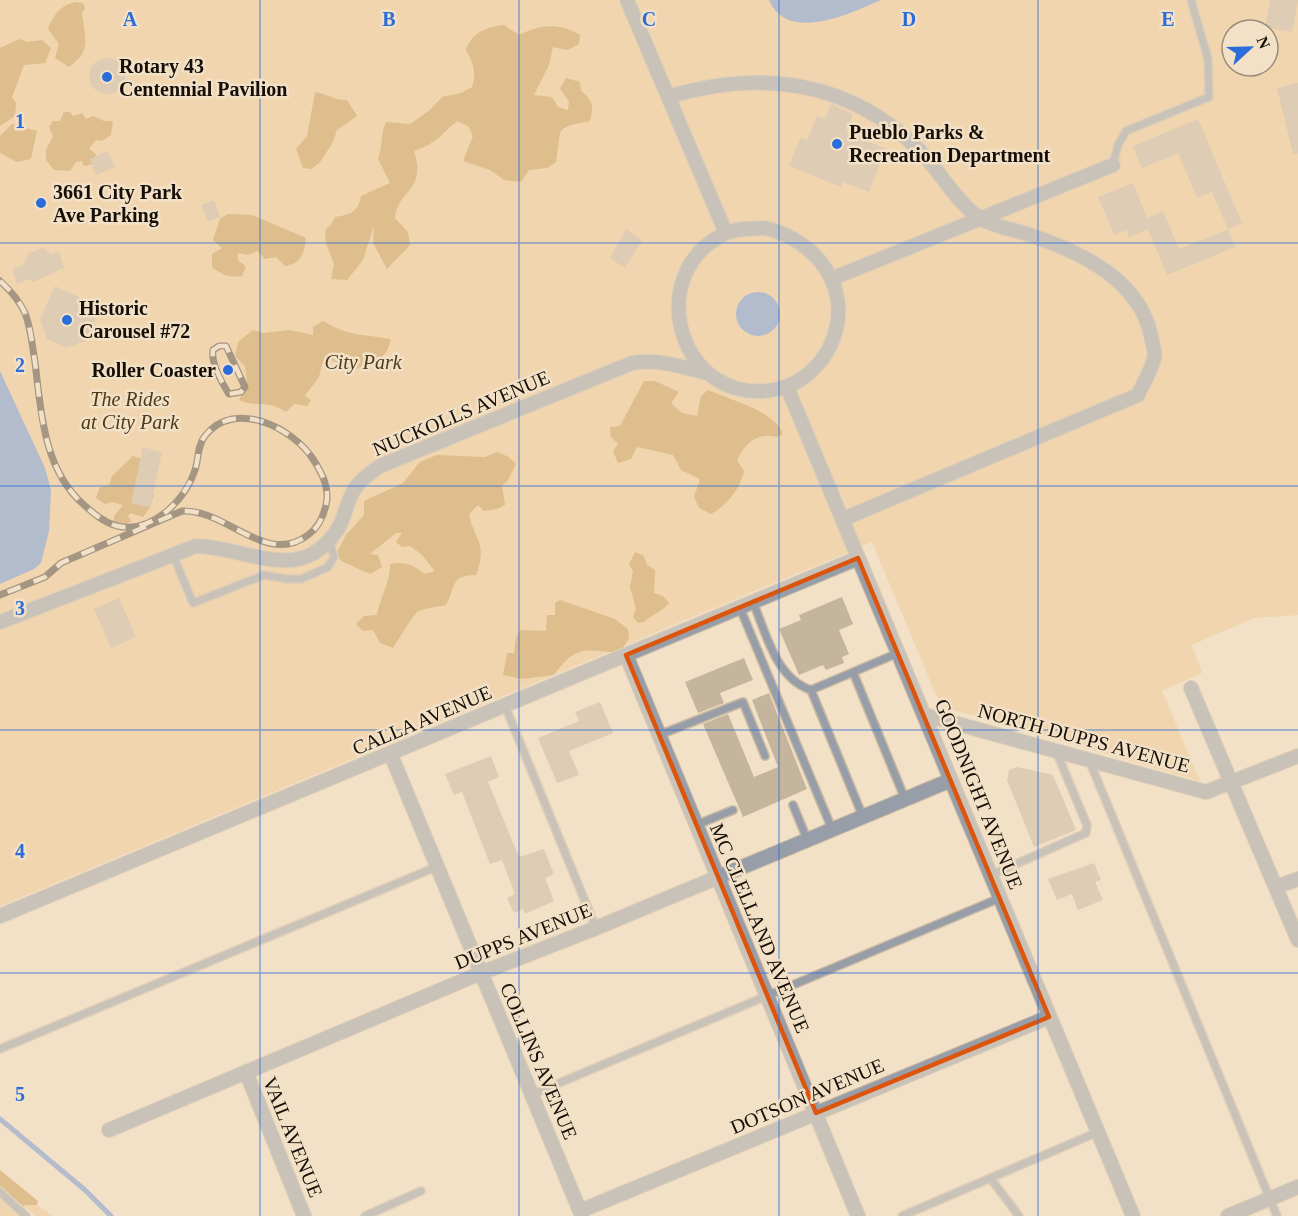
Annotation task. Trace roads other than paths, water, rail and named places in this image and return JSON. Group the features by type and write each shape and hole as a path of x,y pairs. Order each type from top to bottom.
{"street":[{"path":"627,0 726,233"},
{"path":"668,97 740,82 792,83 844,98 892,125 922,152 948,189 981,219 1081,255 1114,276 1133,295 1149,324 1155,356 1138,395 843,519"},
{"path":"831,279 1113,165"},
{"path":"765,228 780,232 806,245 828,271 831,279 838,301 838,317 831,345 809,374 787,387 759,393 742,392 706,373 682,336 679,319 681,286 691,266 708,244 726,233 765,228"},
{"name":"NUCKOLLS AVENUE","path":"330,543 345,516 355,488 380,466 632,363 650,360 668,362 706,373"},
{"name":"GOODNIGHT AVENUE","path":"787,387 1133,1216"},
{"path":"0,622 196,546 216,547 269,560 294,561 330,543"},
{"name":"CALLA AVENUE","path":"0,916 391,755 858,558"},
{"name":"MC CLELLAND AVENUE","path":"626,655 858,1216"},
{"path":"1191,688 1298,940"},
{"name":"NORTH DUPPS AVENUE","path":"925,715 1206,792 1232,784 1298,756"},
{"name":"COLLINS AVENUE","path":"391,755 581,1214"},
{"name":"DUPPS AVENUE","path":"109,1130 481,973 596,928 951,780"},
{"path":"1276,887 1298,879"},
{"name":"DOTSON AVENUE","path":"581,1214 816,1113 1049,1017"},
{"name":"VAIL AVENUE","path":"246,1072 304,1216"},
{"path":"1228,1216 1298,1187"}],"lane":[{"path":"1113,165 1118,145 1126,131 1209,97 1208,59 1191,0"},
{"path":"173,555 193,603 264,575 287,579 317,573 328,567 334,557 330,543"},
{"path":"753,602 778,662 799,686 811,690 898,653"},
{"path":"740,608 832,829"},
{"path":"764,667 778,662"},
{"path":"853,672 905,799"},
{"path":"811,690 863,817"},
{"path":"659,735 743,702 765,756"},
{"path":"505,706 596,928"},
{"path":"991,875 1080,837 1088,830 1056,751"},
{"path":"1089,760 1277,1216"},
{"path":"793,805 807,839"},
{"path":"696,825 733,810"},
{"path":"0,1049 436,867"},
{"path":"533,1094 1000,898"},
{"path":"902,1216 1098,1132"},
{"path":"991,1179 994,1187 1019,1216"},
{"path":"365,1216 421,1191"},
{"path":"0,1192 26,1216"}],"water":[{"path":"769,0 881,0 854,12 805,23 790,20 778,13"},
{"path":"758,292 774,298 780,314 774,330 758,336 742,330 736,314 742,298"},
{"path":"0,371 45,468 51,490 49,531 41,563 34,569 0,584"}],"waterway":[{"path":"0,1119 85,1190 111,1216"}],"railway":[{"path":"0,281 23,308 27,319 42,419 59,474 70,490 98,517 117,526 130,527 142,525 165,513 190,482 205,436 217,425 231,419 247,418 262,422 292,437 313,459 324,481 327,499 317,526 308,535 292,543 277,544 262,541 215,518 182,511 61,563 45,577 0,595"},
{"path":"219,346 226,346 245,387 241,392 229,394 220,379 213,355 213,350 219,346"}],"place":[{"name":"Rotary 43 Centennial Pavilion","path":"107,77"},
{"name":"Pueblo Parks & Recreation Department","path":"837,144"},
{"name":"3661 City Park Ave Parking","path":"41,203"},
{"name":"Historic Carousel #72","path":"67,320"},
{"name":"Roller Coaster","path":"228,370"}],"park label":[{"name":"City Park","path":"363,362"},
{"name":"The Rides at City Park","path":"130,410"}]}
